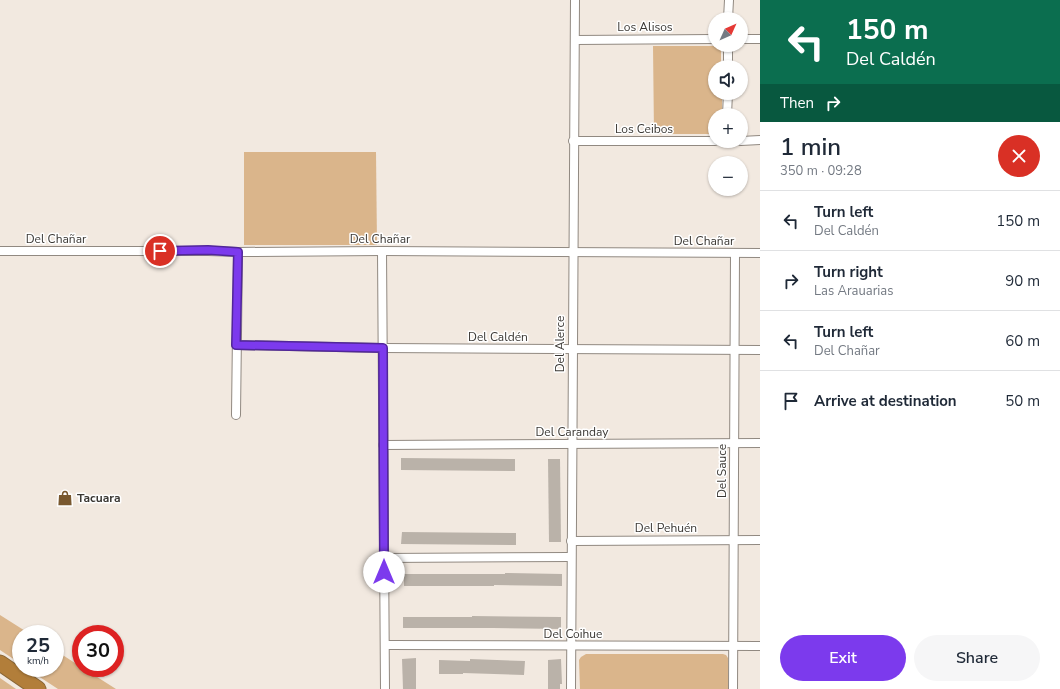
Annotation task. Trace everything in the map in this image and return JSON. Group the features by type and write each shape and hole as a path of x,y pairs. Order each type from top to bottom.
{"highway":[{"path":"0,663 38,689"}],"street":[{"name":"Del Alerce","path":"571,689 575,0"},
{"path":"728,12 729,0"},
{"name":"Los Alisos","path":"575,40 708,39"},
{"path":"748,39 760,39"},
{"path":"748,141 760,140"},
{"name":"Los Ceibos","path":"573,141 708,141"},
{"name":"Del Chañar","path":"0,251 208,250 238,252 382,251 760,253"},
{"path":"382,251 385,689"},
{"path":"236,414 238,252"},
{"name":"Del Sauce","path":"733,689 735,253"},
{"name":"Del Caldén","path":"236,345 383,348 760,350"},
{"name":"Del Caranday","path":"384,445 760,443"},
{"name":"Del Pehuén","path":"571,540 760,540"},
{"path":"384,558 571,557"},
{"name":"Del Coihue","path":"385,645 760,646"}],"shaded area":[{"path":"653,46 708,46 708,52 721,52 721,60 708,60 708,100 722,100 722,108 708,108 708,134 654,134"},
{"path":"244,152 376,152 377,245 244,245"},
{"path":"0,615 16,625 12,625 12,658 0,650"},
{"path":"586,654 723,654 728,658 728,689 580,689 579,660"},
{"path":"64,656 72,661 72,677 97,677 116,689 58,689 40,677 64,677"},
{"path":"0,678 16,689 0,689"}],"building":[{"path":"401,458 515,459 515,471 401,470"},
{"path":"548,459 560,459 561,542 549,542"},
{"path":"402,532 516,533 516,545 401,544"},
{"path":"404,574 562,574 562,586 404,586"},
{"path":"403,617 561,617 561,629 403,628"},
{"path":"416,658 416,689 403,689 402,659"},
{"path":"470,659 525,661 524,675 463,673 439,674 439,660 470,661"},
{"path":"561,659 562,684 560,684 560,689 548,689 548,660"}],"place":[{"name":"Tacuara","path":"65,498"}],"route":[{"path":"160,251 208,250 238,252 236,345 383,348 384,572"}]}
